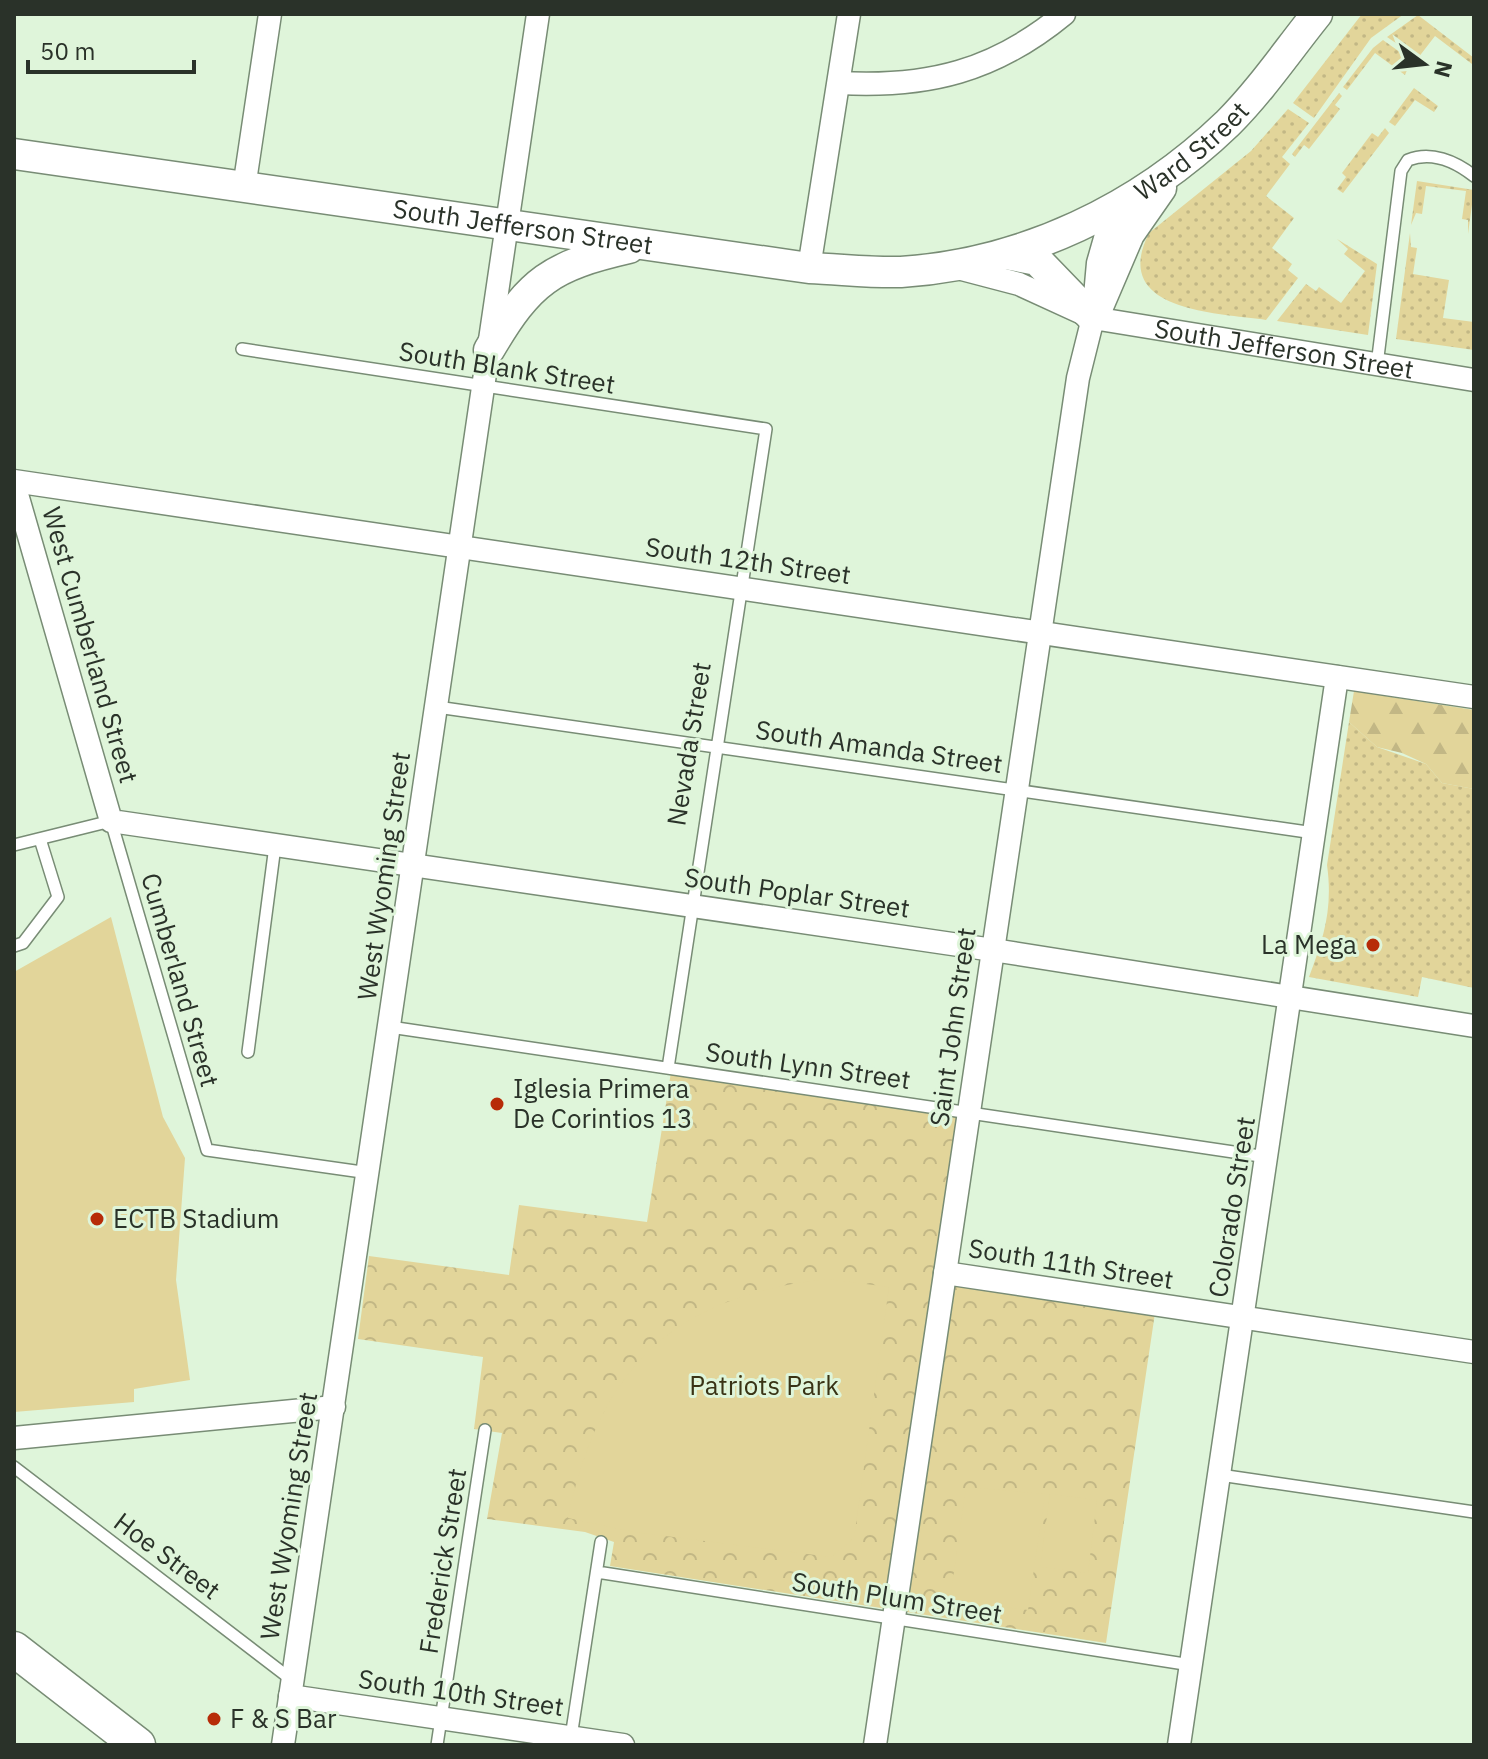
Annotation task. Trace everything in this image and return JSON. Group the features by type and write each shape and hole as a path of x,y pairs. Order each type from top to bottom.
{"main road":[{"name":"Ward Street","path":"1033,245 1121,205 1185,163 1230,120 1317,14"},
{"name":"South Jefferson Street","path":"14,154 809,268 900,272 938,267 1033,245"},
{"path":"1000,254 1037,260 1093,318 1142,210 1185,163"},
{"path":"489,350 514,307 545,279 575,260 647,244"},
{"path":"14,1649 138,1745"}],"street":[{"path":"244,188 270,14"},
{"name":"West Wyoming Street","path":"283,1745 538,14"},
{"path":"809,268 849,14"},
{"path":"839,83 881,85 962,72 1010,52 1064,14"},
{"name":"Saint John Street","path":"875,1745 1078,378 1093,318 1098,263 1110,221 1121,205"},
{"name":"South Jefferson Street","path":"938,267 986,272 1093,318 1474,380"},
{"name":"South 12th Street","path":"14,482 1474,697"},
{"name":"West Cumberland Street","path":"14,482 111,821"},
{"name":"Colorado Street","path":"1179,1745 1337,677"},
{"name":"South Poplar Street","path":"111,821 993,950 1474,1026"},
{"name":"South 11th Street","path":"945,1273 1474,1352"},
{"path":"14,1438 334,1407"},
{"name":"South 10th Street","path":"291,1688 441,1718 623,1745"}],"lane":[{"path":"1377,365 1401,171 1408,160 1432,156 1461,166 1474,176"},
{"name":"South Blank Street","path":"242,349 766,429"},
{"name":"Nevada Street","path":"668,1068 766,429"},
{"name":"South Amanda Street","path":"437,707 1314,833"},
{"path":"14,845 111,821"},
{"name":"Cumberland Street","path":"111,821 207,1150 369,1173"},
{"path":"14,946 23,943 58,897 40,839"},
{"path":"248,1052 275,846"},
{"name":"South Lynn Street","path":"390,1027 1267,1157"},
{"name":"Frederick Street","path":"437,1745 485,1430"},
{"name":"Hoe Street","path":"14,1467 291,1688"},
{"path":"1220,1475 1474,1512"},
{"path":"571,1737 601,1542"},
{"name":"South Plum Street","path":"597,1572 1191,1665"}],"green space":[{"path":"1362,14 1404,14 1371,38 1314,118 1293,103"},
{"path":"1418,15 1474,58 1472,64 1435,36 1418,58 1387,37"},
{"path":"1383,40 1411,60 1405,75 1375,53 1347,90 1343,87 1373,48"},
{"path":"1414,88 1438,106 1434,112 1415,100 1395,126 1389,122"},
{"path":"1339,93 1342,96 1335,105 1340,109 1309,149 1304,145 1295,157 1292,154"},
{"path":"1288,109 1309,123 1282,157 1290,164 1266,196 1294,218 1272,248 1292,264 1288,270 1298,278 1266,320 1197,310 1174,304 1156,293 1144,279 1141,259 1149,233 1251,151"},
{"path":"1385,128 1389,133 1343,193 1337,189 1346,177 1342,173 1372,133 1378,137"},
{"path":"1417,181 1474,190 1468,234 1468,220 1462,219 1466,191 1426,186 1422,214 1416,213 1411,225"},
{"path":"1410,233 1411,247 1417,248 1413,274 1449,280 1443,318 1474,322 1474,350 1396,339"},
{"path":"1337,239 1377,264 1368,335 1277,321 1306,284 1316,291 1319,287 1341,303 1365,271 1344,254 1348,249"},
{"path":"1354,691 1474,710 1474,789 1442,783 1426,764 1402,753 1377,747 1349,722"},
{"path":"1349,722 1377,747 1426,764 1442,783 1474,789 1474,988 1422,977 1418,997 1309,977 1326,922 1329,895 1327,865"},
{"name":"ECTB Stadium","path":"111,917 163,1117 185,1158 176,1280 190,1380 134,1389 134,1402 14,1412 14,972"},
{"name":"Patriots Park","path":"671,1072 959,1115 934,1278 1155,1313 1106,1643 610,1566 614,1542 585,1532 487,1519 502,1433 474,1429 483,1357 358,1339 369,1256 509,1275 519,1205 647,1222"},
{"path":"827,1279 889,1287 854,1538 831,1557 634,1532 568,1518 582,1465 600,1419 623,1381 652,1348 686,1322 726,1302 773,1288"},
{"path":"966,1487 1045,1494 1028,1610 950,1600"},
{"path":"1050,1494 1097,1500 1088,1573 1040,1567"}],"place":[{"name":"La Mega","path":"1373,945"},
{"name":"Iglesia Primera De Corintios 13","path":"497,1104"},
{"name":"ECTB Stadium","path":"97,1219"},
{"name":"F & S Bar","path":"214,1719"}]}
